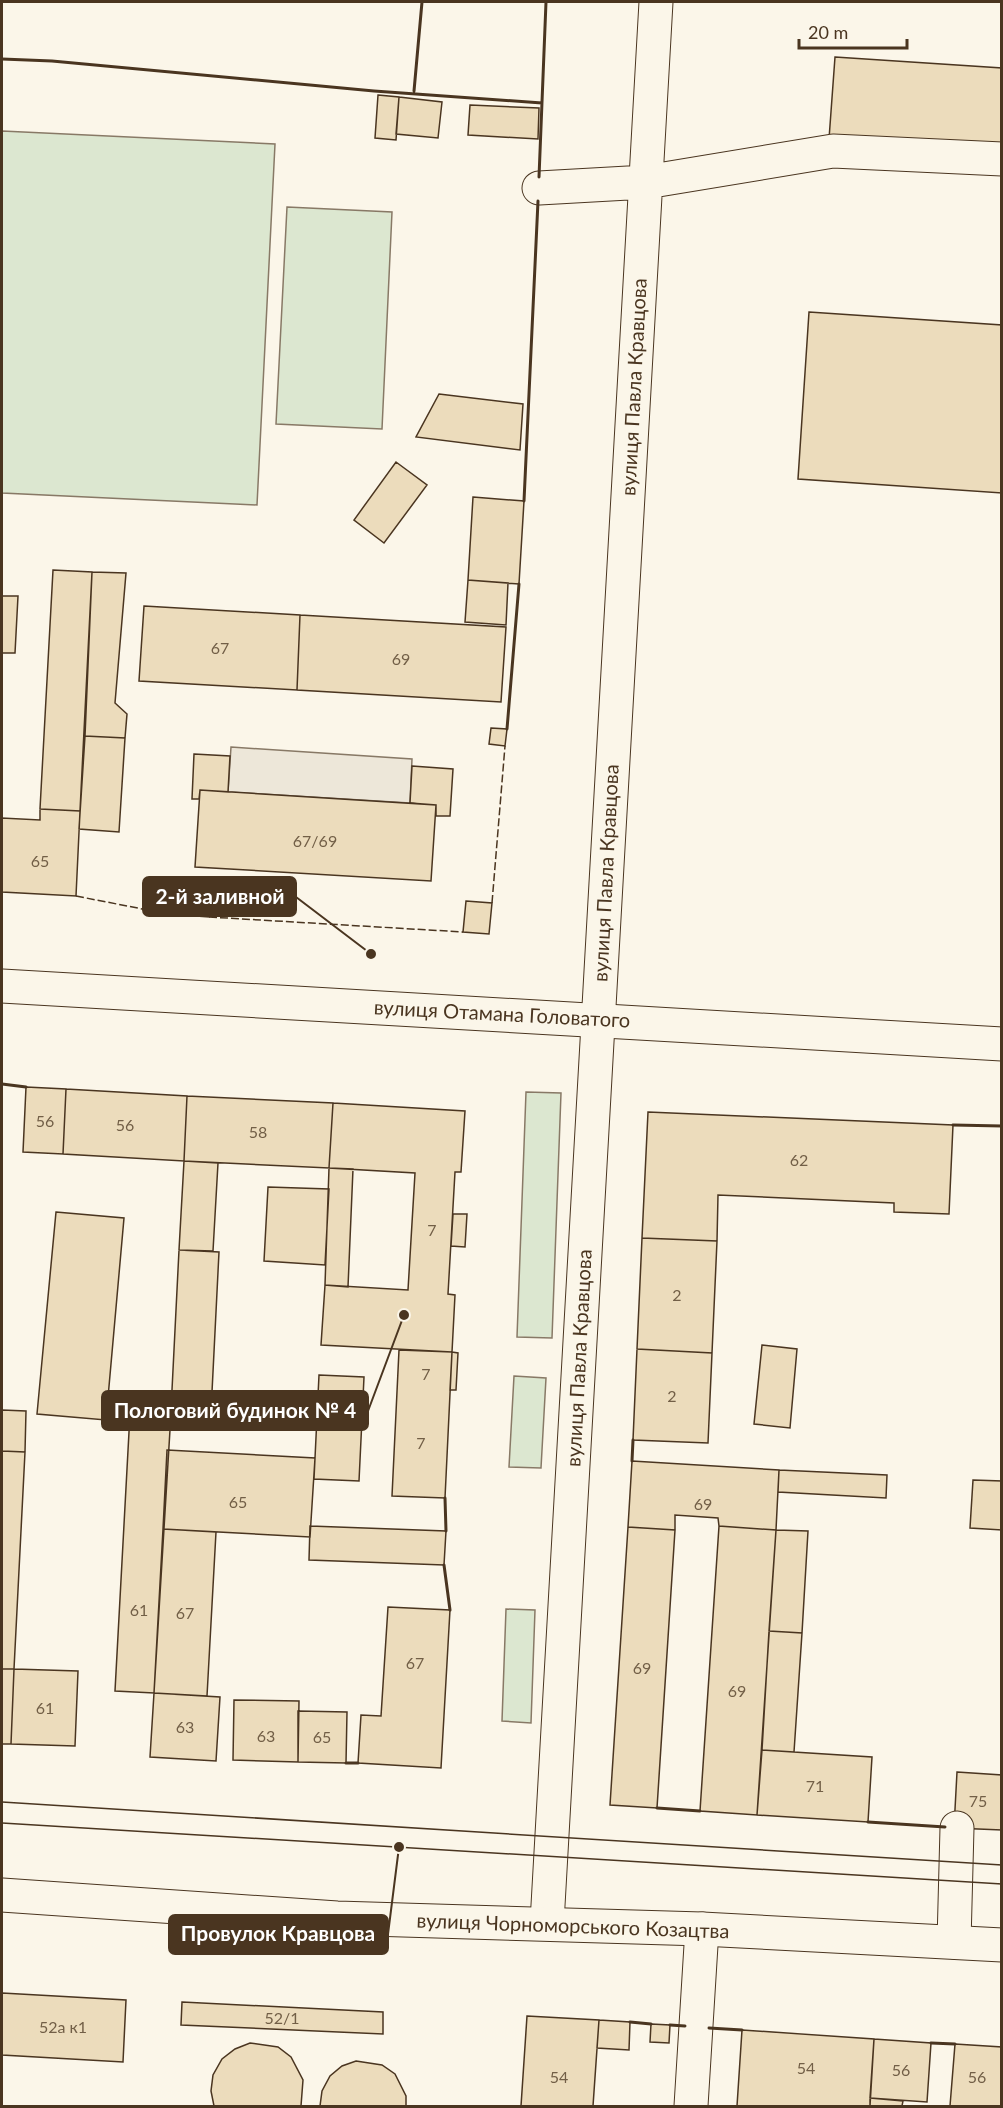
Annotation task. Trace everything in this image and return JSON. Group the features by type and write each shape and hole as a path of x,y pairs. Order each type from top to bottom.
{"main road":[{"name":"вулиця Павла Кравцова","path":"546,1923 656,2"},
{"path":"538,188 646,182 833,151 1002,159"},
{"name":"вулиця Отамана Головатого","path":"2,986 1002,1044"},
{"path":"954,1942 957,1828"},
{"name":"вулиця Чорноморського Козацтва","path":"2,1895 336,1918 702,1929 1002,1945"},
{"path":"691,2106 702,1929"}],"green space":[{"path":"2,131 275,144 257,505 2,493"},
{"path":"287,207 392,212 382,429 276,424"},
{"path":"526,1092 561,1093 552,1338 517,1337"},
{"path":"514,1376 546,1378 541,1468 509,1467"},
{"path":"506,1609 535,1610 531,1723 502,1721"}],"shaded area":[{"path":"231,747 412,759 410,803 228,792"}],"building":[{"path":"835,57 1002,68 1002,151 829,139"},
{"path":"378,95 399,97 396,140 375,138"},
{"path":"399,97 442,102 438,138 396,134"},
{"path":"470,105 539,108 538,139 468,135"},
{"path":"809,312 1002,325 1002,493 798,479"},
{"path":"439,394 523,404 520,450 416,437"},
{"path":"396,462 427,485 384,543 354,520"},
{"path":"473,497 524,501 519,584 468,580"},
{"path":"53,570 92,572 80,811 40,809"},
{"path":"92,572 126,573 115,703 127,714 125,738 85,736"},
{"path":"468,580 508,583 506,625 465,622"},
{"path":"2,596 18,596 15,653 2,653"},
{"path":"144,606 300,615 297,690 139,681"},
{"path":"300,615 506,627 501,702 297,690"},
{"path":"491,728 507,729 505,746 489,744"},
{"path":"85,736 125,738 119,832 79,829"},
{"path":"194,754 230,756 228,792 200,790 199,799 192,799"},
{"path":"412,766 453,769 450,816 436,816 436,805 410,803"},
{"path":"200,790 436,805 431,881 195,867"},
{"path":"40,809 80,811 76,896 2,892 2,818 40,820"},
{"path":"170,887 211,890 209,917 168,914"},
{"path":"466,901 492,903 489,934 463,932"},
{"path":"26,1087 66,1089 63,1154 23,1152"},
{"path":"66,1089 187,1096 184,1161 63,1154"},
{"path":"187,1096 333,1103 329,1168 184,1161"},
{"path":"333,1103 465,1111 461,1172 455,1172 448,1294 455,1295 452,1352 321,1345 325,1285 408,1290 415,1173 329,1168"},
{"path":"648,1112 953,1125 949,1214 894,1212 894,1203 718,1195 717,1241 642,1238"},
{"path":"184,1161 218,1163 213,1251 179,1250"},
{"path":"329,1168 353,1169 348,1287 325,1285"},
{"path":"268,1187 329,1189 325,1265 264,1261"},
{"path":"56,1212 124,1218 106,1420 37,1414"},
{"path":"453,1214 467,1214 465,1247 451,1246"},
{"path":"642,1238 717,1241 712,1353 637,1349"},
{"path":"179,1250 219,1252 211,1412 171,1410"},
{"path":"762,1345 797,1349 790,1428 754,1424"},
{"path":"637,1349 712,1353 708,1443 633,1440"},
{"path":"399,1350 452,1352 445,1498 392,1496"},
{"path":"452,1352 458,1353 456,1390 450,1390"},
{"path":"319,1375 364,1377 359,1481 314,1479"},
{"path":"131,1395 172,1397 154,1693 115,1691"},
{"path":"2,1410 26,1411 25,1452 2,1451"},
{"path":"167,1450 315,1458 310,1537 163,1529"},
{"path":"2,1451 25,1452 14,1669 2,1669"},
{"path":"632,1461 779,1470 776,1530 719,1526 718,1518 675,1515 675,1530 628,1527"},
{"path":"779,1470 887,1475 886,1498 778,1492"},
{"path":"973,1480 1002,1481 1002,1530 970,1528"},
{"path":"310,1526 446,1531 444,1565 309,1560"},
{"path":"719,1526 776,1530 757,1815 700,1811"},
{"path":"628,1527 675,1530 657,1808 610,1805"},
{"path":"163,1529 216,1532 207,1696 154,1693"},
{"path":"776,1530 808,1531 802,1633 769,1631"},
{"path":"388,1607 450,1610 441,1768 358,1763 361,1715 381,1716"},
{"path":"769,1631 802,1633 794,1752 762,1750"},
{"path":"2,1669 14,1669 11,1744 2,1744"},
{"path":"14,1669 78,1671 75,1746 11,1744"},
{"path":"154,1693 220,1697 216,1761 150,1757"},
{"path":"234,1700 299,1701 298,1762 233,1760"},
{"path":"298,1711 347,1712 346,1763 298,1762"},
{"path":"762,1750 872,1757 868,1822 757,1815"},
{"path":"957,1772 1002,1775 1002,1830 954,1828"},
{"path":"2,1993 126,2000 123,2062 2,2055"},
{"path":"182,2002 383,2012 383,2034 181,2025"},
{"path":"527,2016 599,2020 593,2106 521,2106"},
{"path":"599,2020 630,2022 629,2050 597,2048"},
{"path":"651,2024 670,2025 669,2043 650,2042"},
{"path":"742,2030 874,2039 870,2106 737,2106"},
{"path":"874,2039 931,2043 927,2102 870,2098"},
{"path":"250,2043 278,2047 291,2057 303,2080 301,2106 214,2106 211,2091 213,2075 222,2059 235,2049"},
{"path":"955,2044 1002,2047 1002,2106 950,2106"},
{"path":"356,2061 382,2065 395,2074 406,2096 406,2106 320,2106 322,2091 330,2076 342,2066"},
{"path":"870,2098 903,2101 902,2106 870,2106"}],"tram line":[{"path":"2,1802 1002,1865"},
{"path":"2,1823 1002,1884"}],"fence":[{"path":"492,903 505,746"},
{"path":"76,896 168,914"},
{"path":"209,917 463,932"}],"wall":[{"path":"414,91 422,2"},
{"path":"539,177 546,2"},
{"path":"2,59 52,61 374,91 542,103"},
{"path":"524,501 538,201"},
{"path":"507,729 519,584"},
{"path":"2,1084 26,1087"},
{"path":"953,1125 1002,1126"},
{"path":"632,1461 633,1440"},
{"path":"445,1498 446,1531"},
{"path":"444,1565 450,1610"},
{"path":"346,1763 358,1763"},
{"path":"657,1808 700,1811"},
{"path":"868,1822 945,1827"},
{"path":"630,2022 651,2024"},
{"path":"670,2025 685,2026"},
{"path":"709,2028 742,2030"},
{"path":"931,2043 955,2044"}],"place":[{"name":"2-й заливной","path":"371,954"},
{"name":"Пологовий будинок № 4","path":"404,1315"},
{"name":"Провулок Кравцова","path":"399,1847"}]}
